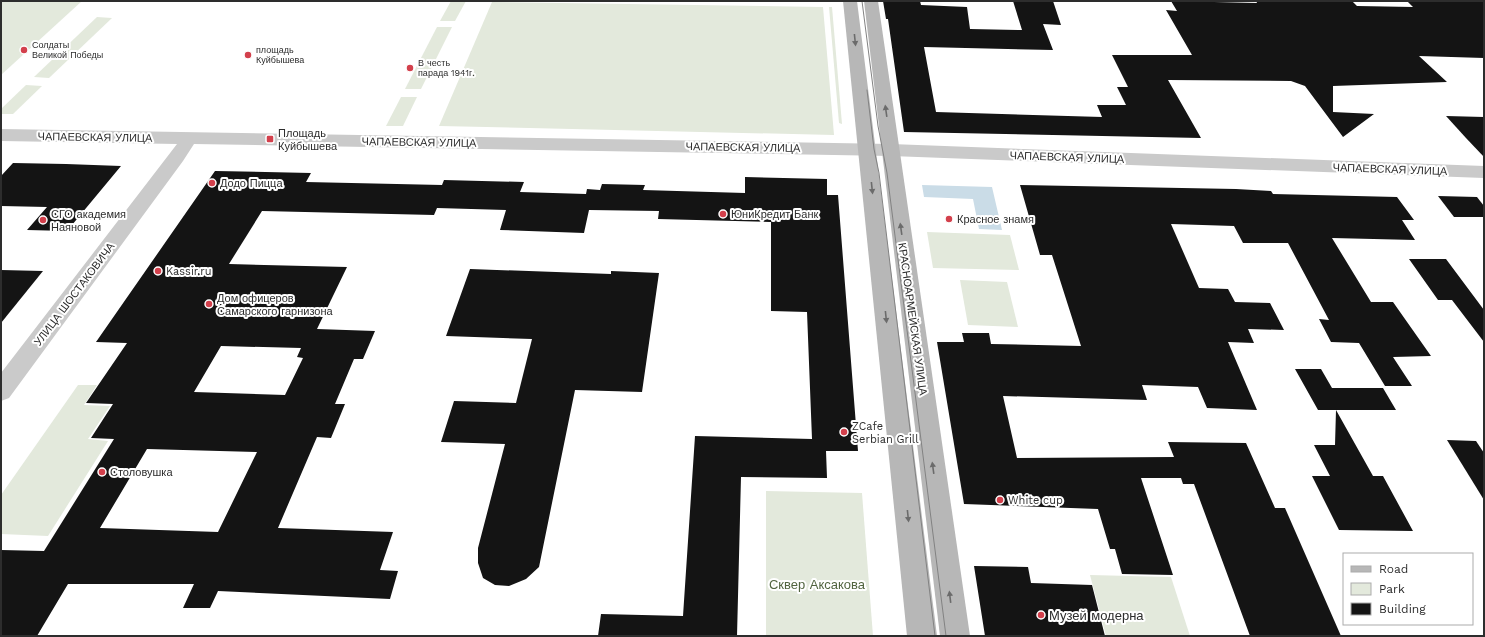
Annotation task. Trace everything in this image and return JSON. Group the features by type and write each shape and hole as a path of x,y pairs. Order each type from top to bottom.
{"main road":[{"path":"850,1 922,636"},
{"name":"КРАСНОАРМЕЙСКАЯ УЛИЦА","path":"871,1 955,636"}],"street":[{"name":"ЧАПАЕВСКАЯ УЛИЦА","path":"1,135 867,149 1484,172"},
{"name":"УЛИЦА ШОСТАКОВИЧА","path":"1,391 177,157 189,138"}],"green space":[{"path":"1,1 82,1 1,75"},
{"path":"451,1 466,1 455,21 440,21"},
{"path":"492,2 823,7 834,135 439,126"},
{"path":"829,7 832,7 842,124 839,123"},
{"path":"97,17 112,18 49,78 34,77"},
{"path":"437,27 452,27 421,89 405,89"},
{"path":"26,85 42,86 13,114 1,114 1,109"},
{"path":"401,97 417,97 403,126 386,126"},
{"path":"927,232 1010,235 1019,270 933,268"},
{"path":"960,280 1007,282 1018,327 968,325"},
{"path":"78,385 97,385 84,405 110,406 88,439 108,441 48,536 1,534 1,495"},
{"name":"Сквер Аксакова","path":"766,491 862,493 873,636 766,636"},
{"path":"1090,575 1171,577 1190,636 1106,636"}],"water":[{"path":"922,185 992,187 1002,230 979,229 973,199 924,197"}],"building":[{"path":"883,1 920,1 921,5 967,7 970,29 1022,30 1013,1 1053,1 1061,25 1043,24 1053,50 924,47 936,112 1102,117 1097,105 1126,105 1117,87 1128,87 1112,55 1192,55 1166,10 1177,11 1171,1 1257,3 1256,1 1352,1 1357,6 1413,7 1407,1 1484,1 1484,58 1419,56 1447,82 1333,86 1333,112 1374,114 1343,137 1305,86 1291,81 1168,80 1201,138 904,132 888,19 886,19"},
{"path":"1446,116 1484,117 1484,157 1466,138"},
{"path":"13,163 121,166 67,231 27,230 47,207 1,206 1,176"},
{"path":"215,171 311,173 306,182 442,185 444,180 524,182 520,192 586,194 587,189 600,190 602,184 645,185 643,190 745,193 745,177 827,179 827,195 838,195 858,451 826,451 827,478 741,477 737,636 598,636 601,614 683,616 695,436 812,439 807,312 771,311 771,222 658,219 659,211 589,210 584,233 500,230 506,210 437,208 434,215 262,211 229,264 347,267 317,329 375,331 363,359 354,359 335,404 345,404 331,438 317,437 278,528 393,532 380,570 398,571 390,599 218,591 210,608 183,608 194,584 68,584 37,636 1,636 1,550 44,551 114,439 91,438 113,404 86,403 127,343 96,342","holes":["221,346 301,348 297,357 303,358 285,395 194,392","147,449 257,452 218,532 100,528"]},
{"path":"1020,185 1236,189 1271,191 1273,194 1397,197 1414,220 1402,220 1415,240 1332,238 1371,302 1393,302 1431,356 1393,357 1412,386 1385,386 1359,343 1331,342 1319,319 1329,320 1288,243 1243,243 1234,226 1171,224 1199,288 1228,289 1235,302 1270,303 1284,330 1248,329 1254,343 1228,342 1257,410 1207,408 1198,387 1142,385 1147,400 1003,396 1017,458 1174,457 1168,442 1246,443 1275,508 1285,508 1341,636 1250,636 1194,484 1183,484 1181,478 1141,478 1173,575 1122,574 1115,549 1110,549 1098,509 964,504 937,342 964,342 962,333 989,333 991,344 1081,346 1052,255 1040,255"},
{"path":"1438,196 1477,197 1484,206 1484,217 1454,217"},
{"path":"1409,259 1446,259 1484,310 1484,342 1452,300 1438,300"},
{"path":"470,269 611,274 611,271 659,273 642,392 575,390 539,567 526,579 509,586 495,585 483,578 478,563 478,548 505,444 441,442 454,401 516,403 532,339 446,336"},
{"path":"1,270 43,271 1,323"},
{"path":"1295,369 1321,369 1332,388 1383,388 1396,410 1318,410"},
{"path":"1336,410 1373,476 1383,476 1413,531 1339,530 1312,476 1330,476 1314,445 1335,445"},
{"path":"1447,440 1476,441 1484,453 1484,500"},
{"name":"Музей модерна","path":"974,566 1028,567 1031,583 1092,585 1105,636 985,636"}],"tram line":[{"path":"862,1 878,126 887,173 946,636"},
{"path":"867,90 874,149 879,173 935,636"}],"place":[{"name":"Солдаты Великой Победы","path":"24,50"},
{"name":"площадь Куйбышева","path":"248,55"},
{"name":"В честь парада 1941г.","path":"410,68"},
{"name":"Площадь Куйбышева","path":"270,139"},
{"name":"Додо Пицца","path":"212,183"},
{"name":"ЮниКредит Банк","path":"723,214"},
{"name":"Красное знамя","path":"949,219"},
{"name":"СГО академия Наяновой","path":"43,220"},
{"name":"Kassir.ru","path":"158,271"},
{"name":"Дом офицеров Самарского гарнизона","path":"209,304"},
{"name":"ZCafe Serbian Grill","path":"844,432"},
{"name":"Столовушка","path":"102,472"},
{"name":"White cup","path":"1000,500"},
{"name":"Музей модерна","path":"1041,615"}]}
